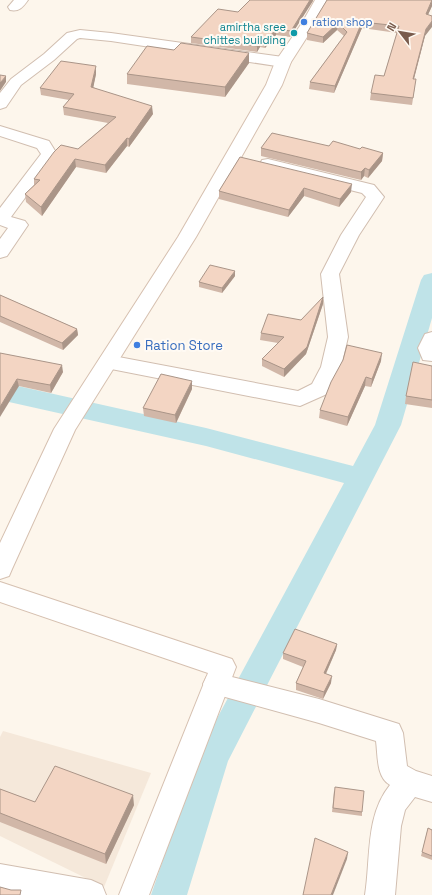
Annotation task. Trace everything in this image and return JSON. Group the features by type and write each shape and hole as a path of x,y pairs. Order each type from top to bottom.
{"street":[{"path":"0,569 65,429 187,237 245,159 282,62 309,23 322,0"},
{"path":"0,104 16,82 50,57 72,36 80,34 111,37 282,62"},
{"path":"0,131 43,145 49,154 0,220 19,225 0,252"},
{"path":"108,362 300,399 320,389 331,367 338,336 330,274 350,235 376,197 368,189 245,159"},
{"path":"0,592 223,667 134,895"},
{"path":"216,684 320,711 389,733 394,773 421,785"},
{"path":"380,895 384,838 394,803 421,785"},
{"path":"0,878 91,895"}],"shaded area":[{"path":"3,731 151,773 104,887 0,836 0,737"}],"building":[{"path":"250,0 310,0 291,31 276,29 265,42 260,41 257,46 191,37 218,9 238,12"},
{"path":"327,0 432,0 426,14 432,16 432,21 426,29 413,79 416,79 413,98 371,93 375,75 384,76 399,26 362,22 335,86 310,82 347,32 338,23 323,37 307,33"},
{"path":"181,43 249,53 225,87 127,74 147,46 174,50"},
{"path":"61,61 96,66 91,87 152,106 129,139 127,138 105,165 75,159 41,207 25,194 40,180 34,179 54,152 61,145 78,149 116,117 63,107 74,94 40,88"},
{"path":"0,75 6,76 0,83"},
{"path":"272,133 329,146 333,141 360,149 362,147 383,153 369,170 365,168 361,172 261,148"},
{"path":"240,157 352,184 340,199 304,188 289,210 219,191"},
{"path":"210,265 235,271 222,288 199,282"},
{"path":"0,295 77,329 62,343 0,316"},
{"path":"323,297 307,347 284,369 262,359 284,337 261,333 268,314 301,320"},
{"path":"347,345 382,353 372,379 366,377 348,417 320,410 331,382 343,360"},
{"path":"0,353 62,365 50,385 17,379 0,407"},
{"path":"413,362 432,366 432,400 406,396"},
{"path":"161,374 192,381 175,415 143,408"},
{"path":"295,629 337,644 324,673 332,676 324,692 296,683 306,661 283,653"},
{"path":"55,766 133,795 105,854 0,813 0,789 35,802"},
{"path":"335,787 364,791 362,812 333,808"},
{"path":"428,828 432,830 432,856 422,852"},
{"path":"315,838 348,852 331,895 303,895"},
{"path":"0,887 11,890 21,890 20,895 0,895"}],"waterway":[{"path":"169,895 213,758 388,425 432,280"},
{"path":"0,391 206,437 360,478"}],"place":[{"name":"ration shop","path":"304,22"},
{"name":"amirtha sree chittes building","path":"294,33"},
{"name":"Ration Store","path":"137,345"}]}
